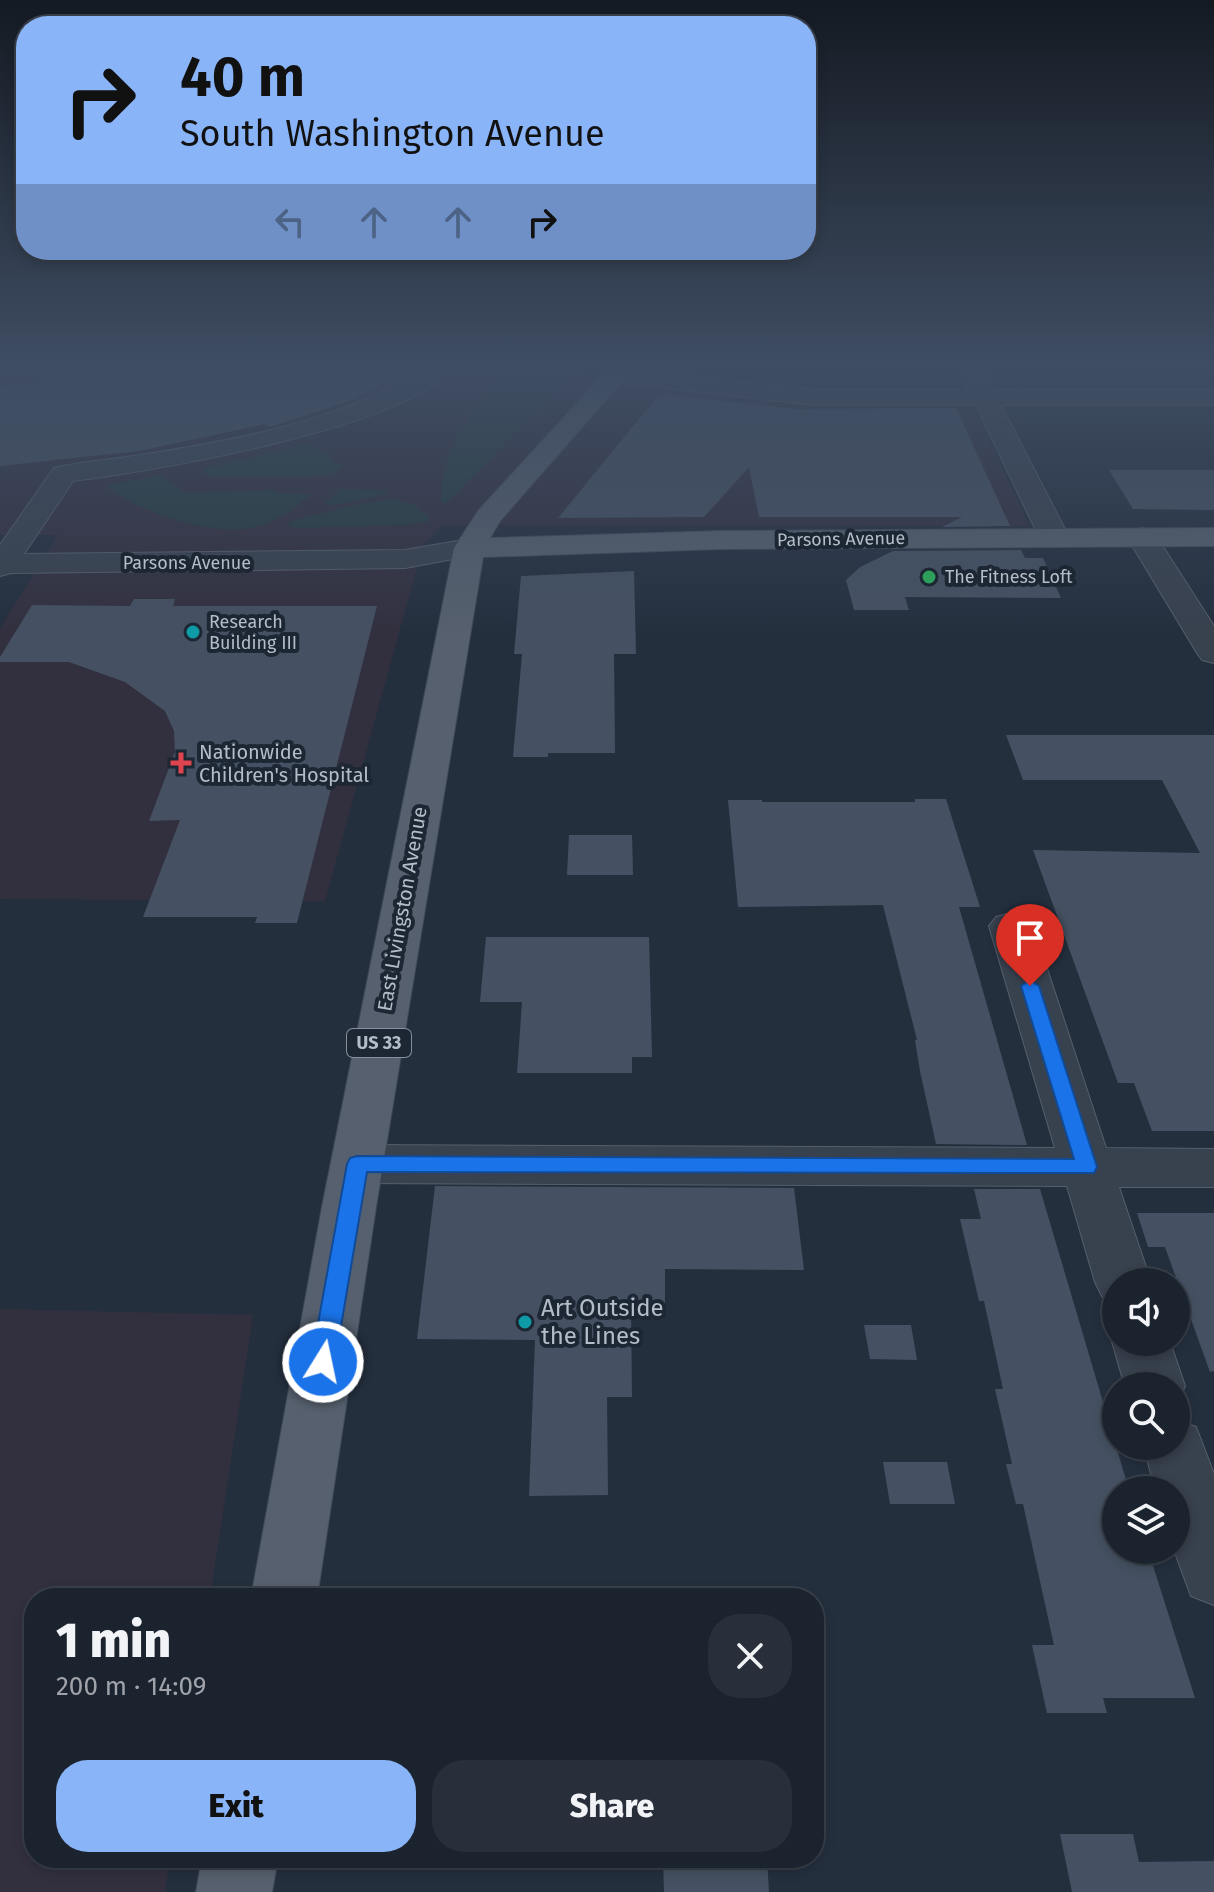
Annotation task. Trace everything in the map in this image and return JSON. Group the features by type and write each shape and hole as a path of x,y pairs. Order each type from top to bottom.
{"main road":[{"name":"East Livingston Avenue","path":"286,1588 357,1164 469,548 488,517 542,457"},
{"name":"Parsons Avenue","path":"469,548 685,541 1214,537"},
{"path":"234,1892 238,1868"}],"street":[{"path":"4,556 61,479 134,475 222,457"},
{"path":"1014,457 1054,537"},
{"path":"1142,537 1214,653"},
{"name":"Parsons Avenue","path":"4,556 405,559 469,548"},
{"path":"1011,926 1119,1268"},
{"path":"357,1164 1214,1168"},
{"path":"1178,1460 1214,1574"}],"shaded area":[{"name":"Nationwide Children's Hospital","path":"0,457 997,457 1030,526 442,525 423,546 325,901 0,899 0,628 58,535 0,535"},
{"path":"0,1309 253,1315 212,1588 24,1588 24,1868 169,1868 165,1892 0,1892"}],"green space":[{"path":"251,457 331,457 343,466 333,475 213,477 202,472 203,469"},
{"path":"449,457 492,457 447,503 441,503"},
{"path":"160,475 186,493 275,490 275,493 312,494 266,524 227,529 205,527 160,515 106,486"},
{"path":"340,489 389,494 332,505 325,503"},
{"path":"393,499 413,504 429,517 428,521 411,525 288,526 292,521 354,505"}],"building":[{"path":"0,457 81,457 0,466"},
{"path":"608,457 979,457 1010,526 942,527 962,517 759,517 749,467 704,517 558,518"},
{"path":"1109,470 1214,470 1214,510 1133,509"},
{"path":"1021,550 1025,558 1043,558 1061,598 905,597 909,610 854,610 846,580 860,567 893,551"},
{"path":"634,571 636,654 614,654 615,753 548,753 548,757 513,757 522,654 514,654 521,576"},
{"path":"134,599 175,599 173,606 377,606 297,923 255,923 257,917 143,917 180,820 149,821 175,752 174,731 165,711 125,682 69,662 0,662 0,657 32,605 130,606"},
{"path":"1006,735 1214,735 1214,1131 1152,1131 1134,1083 1118,1083 1033,850 1200,853 1162,780 1023,780"},
{"path":"915,799 946,799 980,907 959,907 1027,1145 936,1144 920,1071 917,1040 883,905 738,907 728,800 915,802"},
{"path":"569,835 632,835 633,875 567,875"},
{"path":"486,937 649,937 652,1057 632,1057 632,1073 517,1073 522,1002 480,1002"},
{"path":"435,1186 794,1188 804,1270 665,1269 665,1306 631,1306 632,1397 607,1397 608,1495 529,1496 535,1340 417,1339"},
{"path":"974,1189 1040,1189 1102,1399 1102,1460 1120,1460 1125,1476 1102,1476 1102,1564 1152,1564 1195,1698 1103,1698 1107,1713 1047,1713 1032,1645 1054,1645 1023,1504 1016,1504 1006,1464 1012,1464 995,1389 1003,1389 984,1301 979,1301 960,1219 981,1219"},
{"path":"1137,1213 1214,1213 1214,1371 1210,1372 1190,1316 1190,1268 1173,1268 1165,1247 1148,1247"},
{"path":"864,1325 911,1325 917,1360 870,1359"},
{"path":"883,1462 947,1462 955,1504 890,1504"},
{"path":"1060,1834 1133,1834 1139,1862 1214,1861 1214,1892 1072,1892"},
{"path":"663,1868 768,1868 769,1892 664,1892"}],"place":[{"name":"The Fitness Loft","path":"929,577"},
{"name":"Research Building III","path":"193,632"},
{"name":"Nationwide Children's Hospital","path":"181,763"},
{"name":"Art Outside the Lines","path":"525,1322"}],"route":[{"path":"323,1362 357,1164 1087,1167 1030,986"}]}
